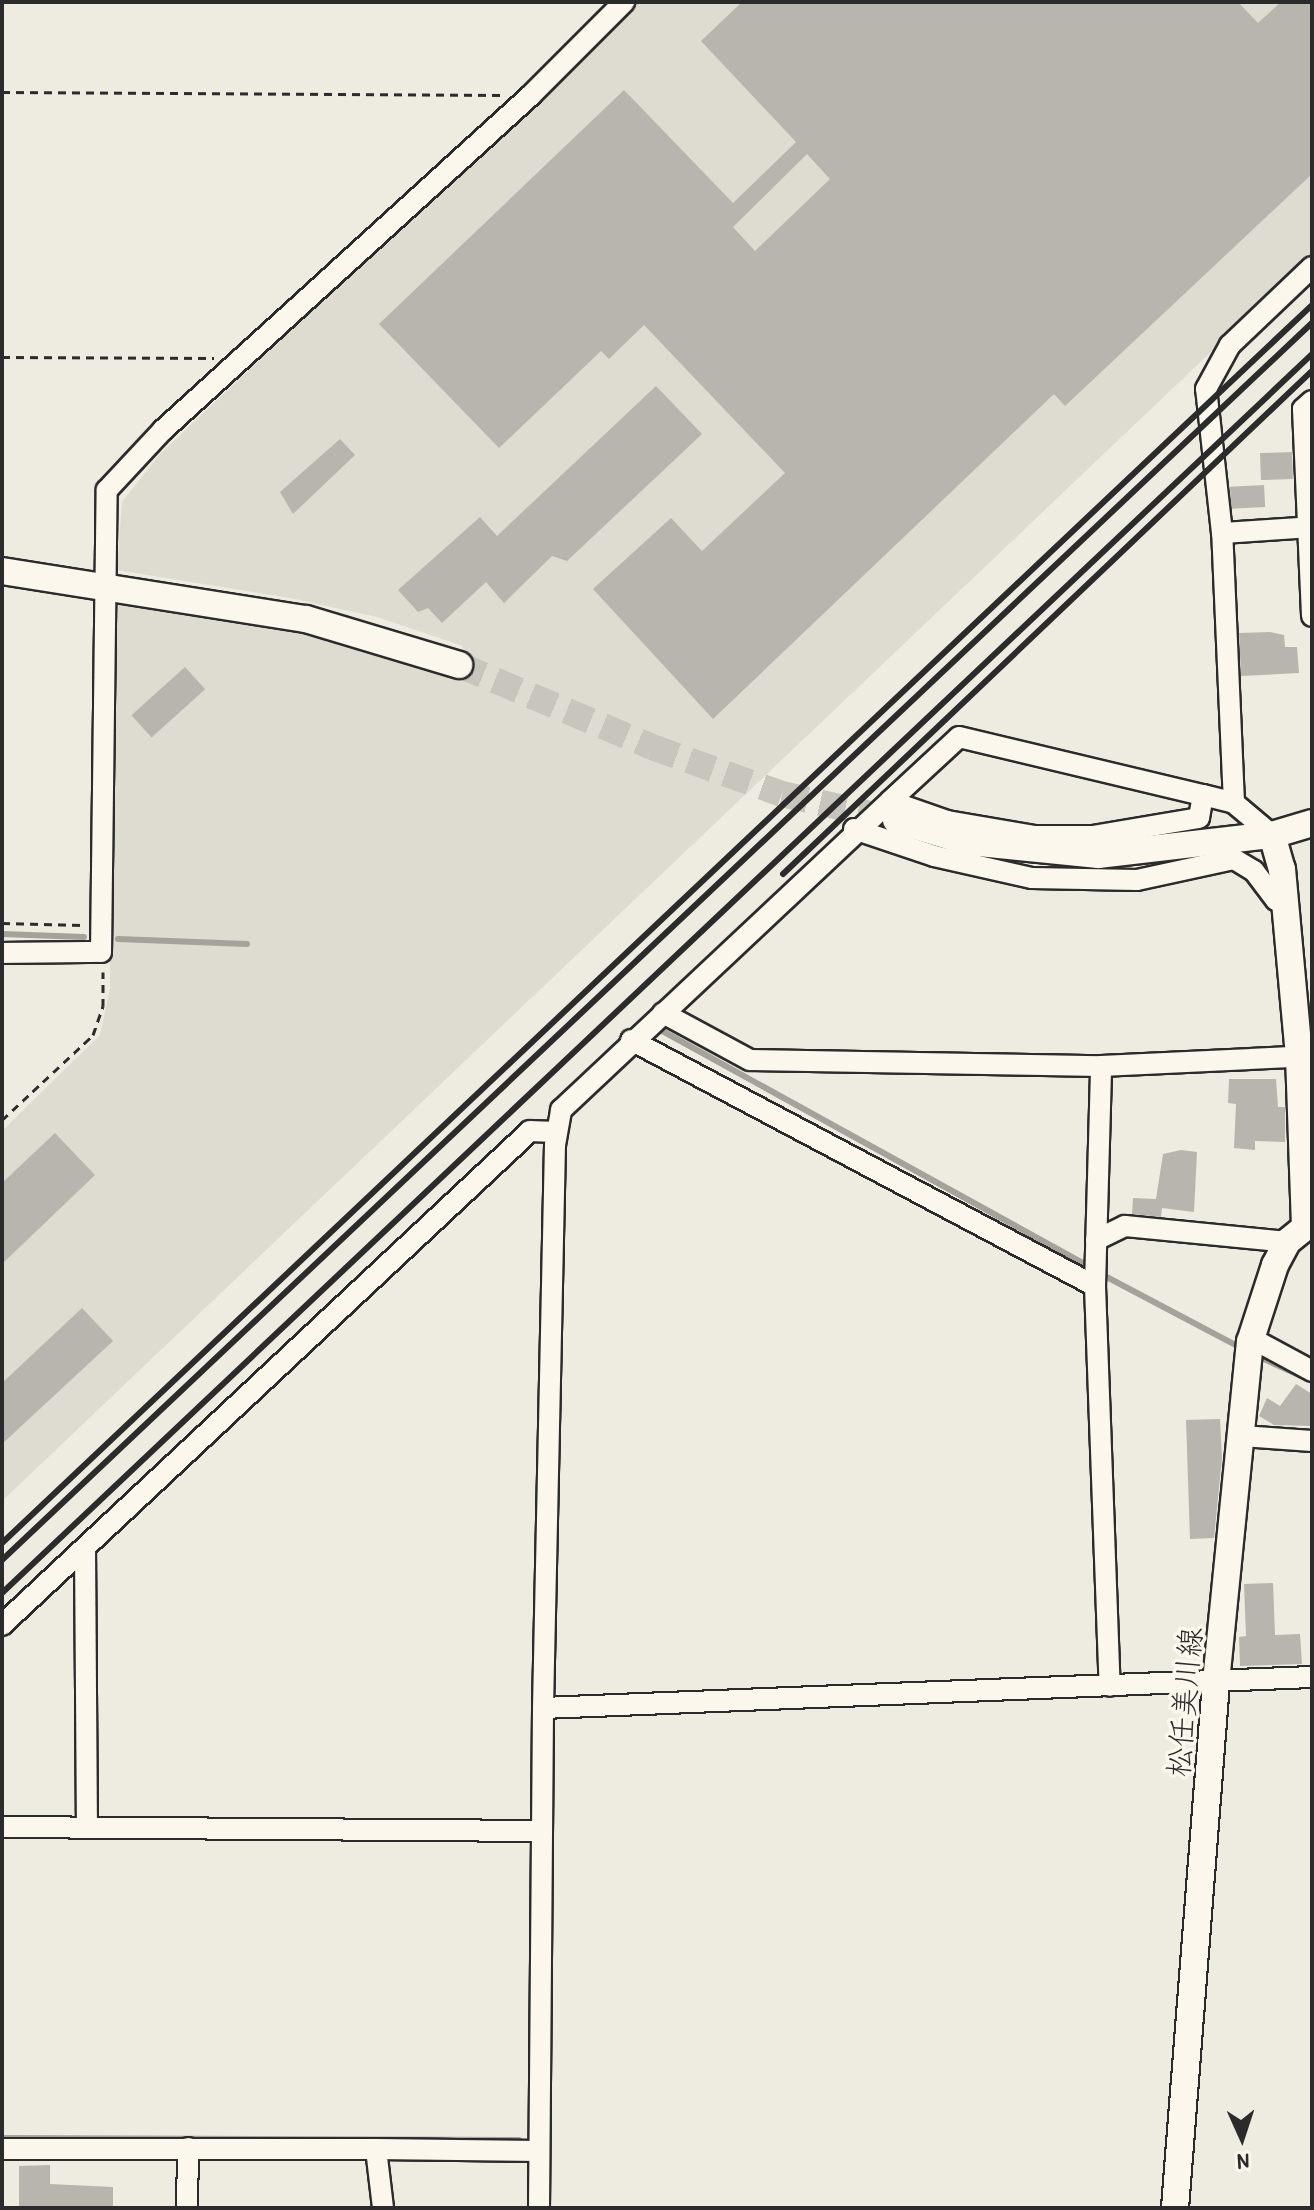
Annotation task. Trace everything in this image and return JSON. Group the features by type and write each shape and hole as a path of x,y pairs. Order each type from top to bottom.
{"street":[{"path":"2,953 101,952 107,490 121,470 531,95 624,2"},
{"path":"1234,803 1222,533 1206,389 1230,345 1312,267"},
{"path":"1312,401 1303,409 1312,616"},
{"path":"1222,533 1310,527"},
{"path":"2,571 306,619 459,665"},
{"path":"539,2208 543,1708 556,1132 561,1110 854,829 893,810 959,737 1234,803 1272,835 1284,899 1306,1055 1302,1229 1125,1226 1096,1240"},
{"path":"893,810 1021,834 1093,836 1199,818 1203,795"},
{"path":"893,810 969,842 1098,855 1272,835 1312,823"},
{"path":"854,829 934,856 1032,878 1137,880 1234,859 1254,871 1276,900 1284,899"},
{"path":"663,1013 750,1060 1101,1066 1306,1055"},
{"path":"631,1040 1095,1286"},
{"path":"1101,1066 1095,1286 1110,1686"},
{"path":"2,1625 530,1131 556,1132"},
{"name":"松任美川線","path":"1175,2208 1216,1682 1250,1348 1302,1229"},
{"path":"1250,1348 1312,1371"},
{"path":"1242,1436 1312,1441"},
{"path":"85,1548 87,1828"},
{"path":"543,1708 1312,1677"},
{"path":"2,1827 542,1831"},
{"path":"187,2208 188,2148"},
{"path":"2,2149 539,2151"},
{"path":"376,2149 383,2208"}],"path":[{"path":"2,92 531,95"},
{"path":"2,357 243,358"},
{"path":"2,923 101,926"},
{"path":"2,1120 93,1035 105,987 101,952"}],"shaded area":[{"path":"637,2 1312,2 1312,256 2,1501 2,1131 100,1035 110,989 112,596 320,629 454,670 463,646 377,617 290,598 117,570 122,502 160,454"}],"building":[{"path":"742,2 1238,2 1258,23 1281,2 1312,2 1312,174 1065,406 1054,394 713,719 593,589 671,518 702,551 785,473 644,325 609,359 601,351 499,448 379,324 624,90 733,203 796,142 701,41","holes":["807,154 830,179 755,251 733,227"]},
{"path":"656,386 702,434 567,561 552,556 504,603 486,582 442,623 428,608 418,612 398,590 480,517 497,536"},
{"path":"340,439 355,455 293,514 280,492"},
{"path":"1292,452 1293,479 1261,480 1260,453"},
{"path":"1264,485 1265,507 1231,509 1230,487"},
{"path":"1239,633 1284,635 1285,647 1297,647 1299,673 1241,676"},
{"path":"185,667 205,689 152,737 131,715"},
{"path":"1229,1079 1276,1079 1278,1107 1285,1107 1285,1142 1255,1141 1255,1150 1234,1148 1236,1104 1228,1103"},
{"path":"55,1133 95,1175 2,1264 2,1183"},
{"path":"1181,1150 1197,1152 1194,1212 1162,1208 1161,1217 1132,1214 1133,1198 1156,1199 1163,1154"},
{"path":"82,1308 113,1341 2,1444 2,1383"},
{"path":"1296,1384 1312,1394 1312,1426 1274,1425 1259,1416 1267,1398 1280,1406"},
{"path":"1220,1419 1222,1458 1214,1538 1190,1539 1186,1420"},
{"path":"1273,1583 1275,1635 1300,1634 1302,1664 1240,1666 1239,1637 1246,1636 1244,1584"},
{"path":"50,2165 50,2184 113,2187 113,2208 19,2208 19,2166"}],"waterway":[{"path":"2,934 84,937"},
{"path":"118,939 247,944"},
{"path":"657,1028 1091,1268"},
{"path":"1101,1274 1243,1349"},
{"path":"1257,1356 1312,1381"},
{"path":"2,2138 519,2140"}],"tunnel":[{"path":"459,665 652,747 782,794 896,820"}],"railway":[{"path":"2,1543 1312,305"},
{"path":"2,1560 1312,323"},
{"path":"2,1593 1312,354"},
{"path":"783,874 1312,371"}]}
